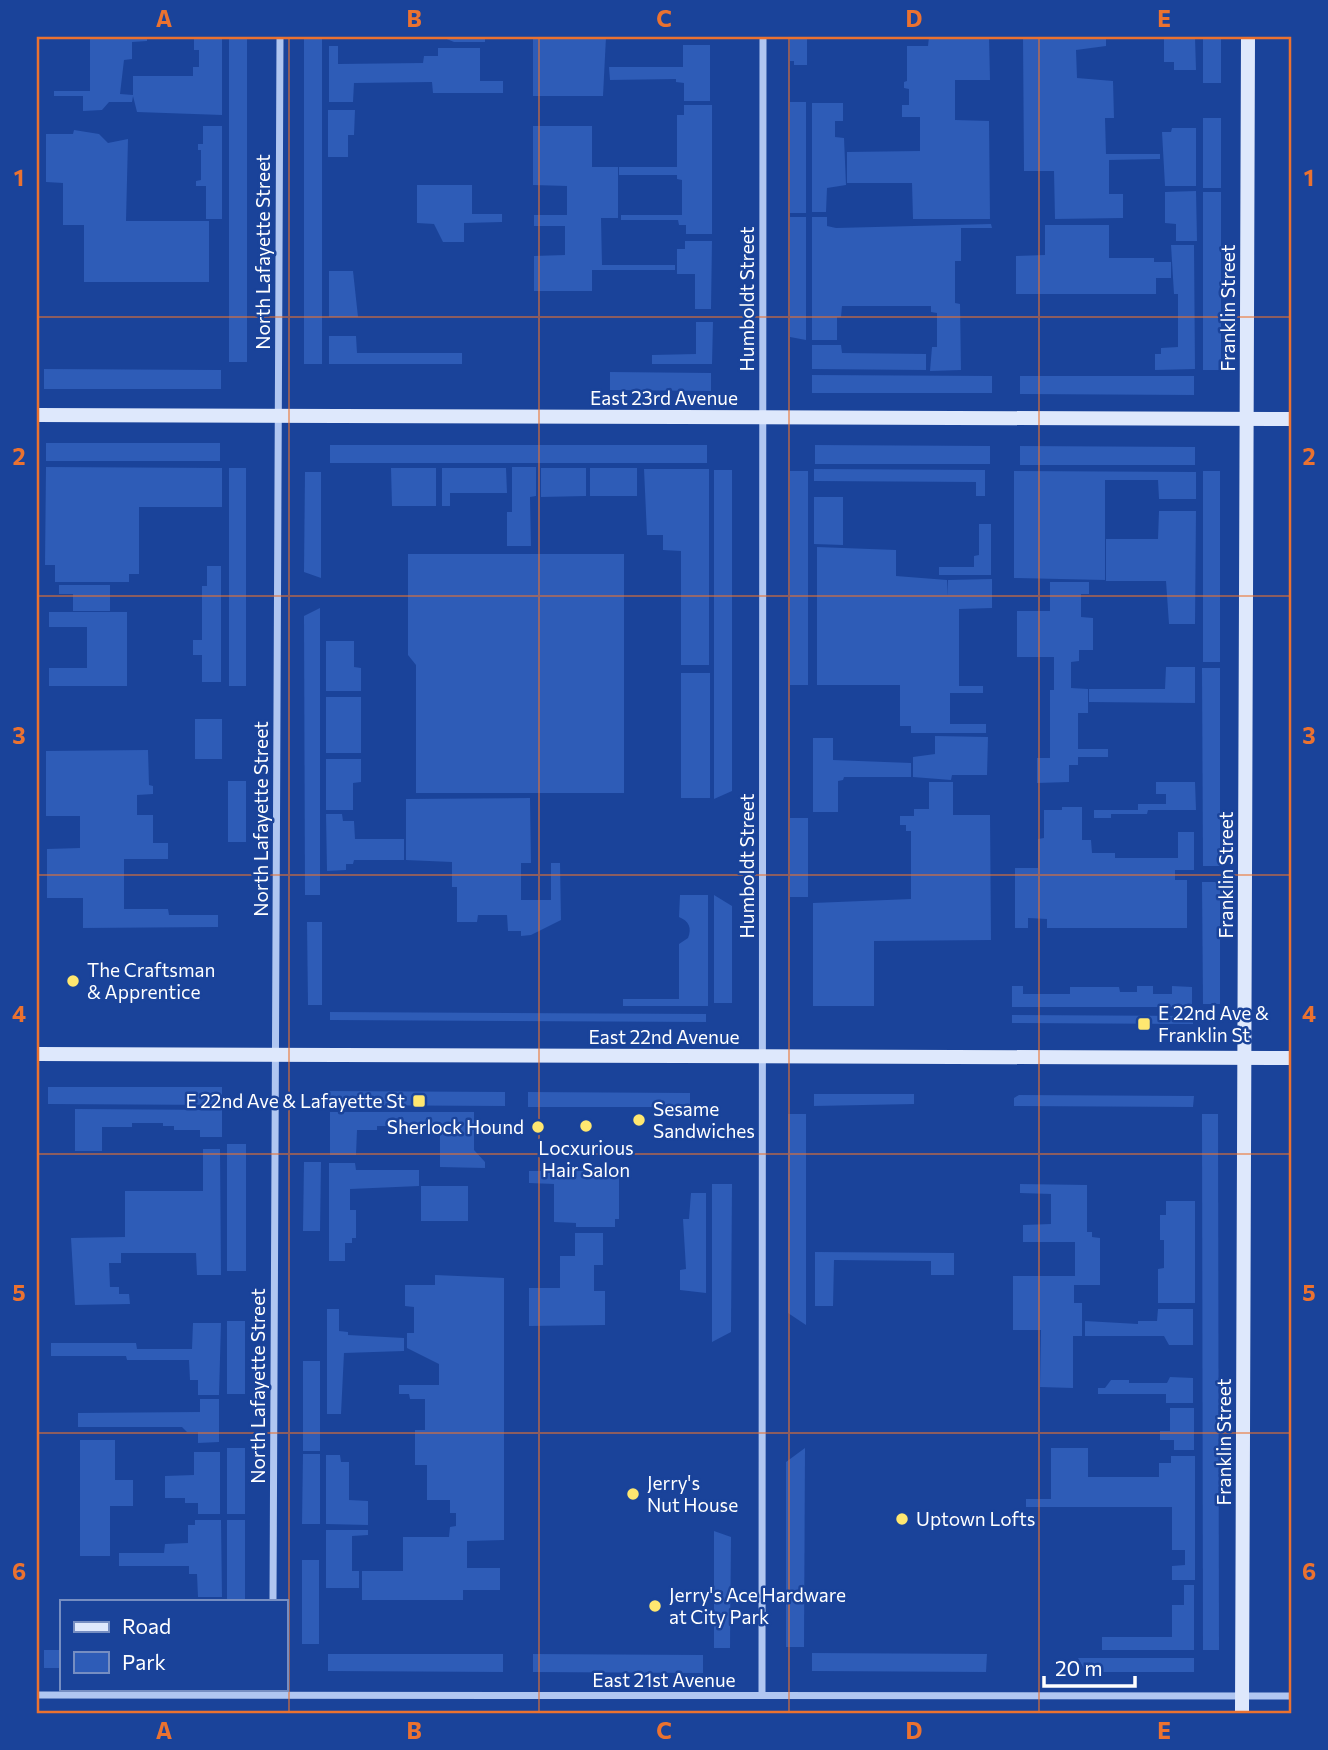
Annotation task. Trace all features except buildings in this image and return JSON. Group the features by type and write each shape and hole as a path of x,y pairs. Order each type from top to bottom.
{"street":[{"name":"North Lafayette Street","path":"273,1600 280,37"},
{"name":"Humboldt Street","path":"762,1695 763,37"},
{"name":"Franklin Street","path":"1242,1713 1248,37"},
{"name":"East 23rd Avenue","path":"37,415 1291,419"},
{"name":"East 22nd Avenue","path":"37,1055 1291,1058"},
{"name":"East 21st Avenue","path":"37,1695 272,1692 1291,1696"}],"green space":[{"path":"45,37 147,37 147,41 132,42 132,59 124,60 120,94 133,95 133,76 193,76 193,67 199,67 199,50 194,50 194,37 222,37 222,115 137,112 133,96 132,102 109,102 102,110 83,111 83,96 54,96 54,91 90,91 90,39"},
{"path":"229,37 247,37 247,362 229,362"},
{"path":"304,37 322,37 322,364 304,364"},
{"path":"442,37 485,37 485,42 454,42"},
{"path":"533,37 606,37 603,96 533,96"},
{"path":"790,37 807,37 807,65 794,65 794,61 790,61"},
{"path":"929,37 989,37 990,80 955,80 955,120 989,121 990,219 913,219 912,183 847,183 847,152 920,151 920,117 902,117 902,105 909,105 909,89 904,88 904,82 907,81 907,46 928,46"},
{"path":"1023,37 1106,37 1106,46 1076,50 1077,78 1113,81 1114,118 1105,118 1106,154 1160,154 1160,159 1109,160 1109,194 1123,194 1123,218 1055,219 1054,171 1024,171"},
{"path":"1164,37 1195,37 1196,70 1174,70 1174,62 1164,62"},
{"path":"1203,37 1221,37 1221,83 1203,83"},
{"path":"683,45 710,45 710,101 684,101 684,83 676,82 676,79 610,80 609,67 683,67"},
{"path":"329,46 338,46 338,64 423,63 424,56 438,56 438,48 480,48 480,81 503,81 503,93 433,93 432,82 354,83 353,102 329,102"},
{"path":"790,102 806,102 806,213 790,213"},
{"path":"812,103 843,103 843,121 835,121 835,137 844,138 846,185 827,188 826,212 812,212"},
{"path":"684,105 712,105 712,234 686,234 686,225 679,225 678,220 621,220 621,215 682,215 682,180 677,179 677,175 619,175 619,167 677,167 677,115 684,115"},
{"path":"328,110 355,110 354,135 348,135 348,157 328,157"},
{"path":"1203,118 1221,118 1221,188 1203,188"},
{"path":"203,126 222,126 222,219 206,219 206,186 196,186 196,181 201,180 201,150 198,150 198,144 203,144"},
{"path":"533,126 592,126 592,167 618,167 618,218 601,218 602,265 675,265 675,270 592,270 592,291 534,291 534,256 565,255 565,226 534,226 534,215 567,215 567,186 533,185"},
{"path":"1172,128 1196,128 1196,186 1165,186 1162,132 1171,132"},
{"path":"74,130 99,134 108,143 128,139 126,221 209,221 209,282 84,282 84,225 63,225 63,183 46,182 46,134 73,134"},
{"path":"417,185 472,185 472,214 502,214 502,222 464,223 464,242 443,242 434,224 417,223"},
{"path":"1196,191 1197,241 1176,241 1176,224 1165,223 1165,192"},
{"path":"1203,192 1221,192 1221,370 1203,370"},
{"path":"790,217 806,217 806,340 790,337"},
{"path":"812,217 827,217 827,226 836,228 991,224 992,228 961,228 961,261 955,261 955,303 960,304 961,370 930,371 932,347 937,347 937,313 931,312 931,306 842,306 841,317 837,317 837,340 812,340"},
{"path":"1045,225 1109,225 1109,258 1154,258 1154,262 1171,262 1171,278 1156,278 1156,294 1016,294 1016,256 1045,255"},
{"path":"685,241 712,241 711,309 695,309 695,274 677,274 677,249 685,249"},
{"path":"1171,245 1194,245 1195,369 1155,370 1155,354 1161,354 1161,348 1178,347 1178,294 1174,294"},
{"path":"329,271 353,271 358,317 329,317"},
{"path":"696,322 713,322 712,364 652,364 652,355 696,354"},
{"path":"329,336 356,336 357,353 462,353 462,364 329,364"},
{"path":"812,345 841,345 842,353 926,354 926,370 812,369"},
{"path":"44,369 221,370 221,389 44,389"},
{"path":"610,372 711,373 711,391 610,390"},
{"path":"812,375 992,376 992,393 812,393"},
{"path":"1020,376 1194,376 1194,395 1020,394"},
{"path":"46,443 220,443 220,461 46,461"},
{"path":"330,445 707,445 707,463 330,463"},
{"path":"815,445 990,446 990,464 815,464"},
{"path":"1020,446 1195,447 1195,465 1020,465"},
{"path":"46,467 222,468 222,507 139,507 139,574 129,574 129,582 55,582 55,565 45,565"},
{"path":"512,467 536,467 536,496 530,497 531,546 507,546 507,512 512,512"},
{"path":"229,468 246,468 246,686 229,686"},
{"path":"391,468 436,468 436,506 392,506"},
{"path":"442,468 506,468 507,493 450,493 450,506 442,506"},
{"path":"541,468 586,468 586,496 541,497"},
{"path":"590,468 637,468 637,496 590,496"},
{"path":"644,469 709,469 709,665 681,665 681,551 663,550 663,535 647,535"},
{"path":"814,469 985,470 985,496 976,496 976,482 814,481"},
{"path":"714,470 732,470 732,791 714,799"},
{"path":"790,471 808,471 808,685 790,685"},
{"path":"1014,471 1196,472 1196,499 1159,499 1158,480 1105,480 1105,580 1014,578"},
{"path":"1203,471 1220,471 1220,662 1203,662"},
{"path":"305,472 321,472 321,578 304,572"},
{"path":"814,497 843,497 843,545 814,544"},
{"path":"1159,511 1196,511 1195,624 1169,624 1166,581 1106,581 1106,539 1158,539"},
{"path":"979,524 991,524 991,575 939,575 939,567 974,567 974,556 979,555"},
{"path":"817,547 896,550 896,576 947,580 948,596 948,580 992,579 992,608 959,609 959,686 983,686 983,693 950,693 950,724 986,724 986,733 911,733 911,726 900,726 900,685 817,685"},
{"path":"408,554 624,554 624,793 416,793 416,665 408,655"},
{"path":"207,566 221,566 221,682 202,682 202,655 193,655 193,640 202,640 202,586 207,586"},
{"path":"1050,582 1089,582 1089,594 1081,594 1081,617 1093,618 1093,650 1079,650 1079,661 1071,662 1071,688 1088,689 1088,713 1078,713 1078,749 1108,749 1108,757 1078,757 1078,765 1069,765 1069,782 1037,783 1037,758 1050,758 1050,690 1054,690 1054,657 1017,657 1017,611 1050,611"},
{"path":"59,585 110,585 110,611 73,611 73,594 59,594"},
{"path":"320,608 320,895 305,895 304,616"},
{"path":"49,612 127,612 127,686 49,686 49,668 87,668 87,627 49,627"},
{"path":"326,641 354,641 354,667 361,668 361,691 326,691"},
{"path":"1166,667 1195,667 1195,703 1089,702 1089,689 1165,689"},
{"path":"1202,668 1220,668 1220,866 1203,866"},
{"path":"681,673 710,673 710,798 681,798"},
{"path":"326,697 361,697 361,753 326,753"},
{"path":"195,719 222,719 222,759 195,759"},
{"path":"935,736 988,737 987,775 952,775 951,780 913,777 913,757 935,754"},
{"path":"813,738 833,738 833,760 911,763 911,777 844,777 838,781 838,812 813,812"},
{"path":"148,750 149,785 153,786 153,794 137,795 137,815 153,815 153,843 168,843 168,859 124,859 124,909 168,909 169,915 218,915 218,927 83,928 83,898 47,898 47,849 80,848 80,816 46,816 46,751"},
{"path":"326,759 361,759 361,782 353,783 353,810 326,810"},
{"path":"228,781 246,781 246,842 228,842"},
{"path":"929,782 953,782 953,815 990,815 991,940 874,941 874,1006 813,1006 813,903 911,899 911,831 906,831 906,825 900,825 900,816 914,816 914,809 929,809"},
{"path":"1156,782 1195,782 1196,810 1148,810 1147,814 1111,814 1111,818 1094,818 1094,810 1138,810 1138,804 1166,804 1166,794 1156,794"},
{"path":"530,798 531,863 521,863 521,900 551,900 551,863 560,863 561,920 531,935 521,936 521,931 508,931 507,915 478,915 477,922 457,922 457,887 452,887 452,862 406,860 406,799"},
{"path":"1062,807 1082,807 1082,840 1091,840 1092,853 1115,853 1115,858 1178,858 1178,832 1194,832 1194,870 1175,870 1175,880 1187,880 1187,928 1047,928 1047,919 1028,918 1028,928 1015,928 1015,868 1038,868 1038,839 1044,838 1044,810 1062,810"},
{"path":"326,814 342,814 343,821 354,821 355,839 404,839 404,860 354,860 353,864 346,864 346,870 327,871"},
{"path":"790,818 808,818 808,897 790,897"},
{"path":"1202,882 1220,882 1220,1004 1203,1004"},
{"path":"680,895 708,895 708,1006 623,1006 623,999 679,999 679,944 688,938 690,931 687,923 679,917"},
{"path":"714,895 732,906 732,1003 714,1003"},
{"path":"307,922 322,922 322,1005 308,1005"},
{"path":"1012,986 1023,986 1023,994 1070,994 1070,987 1119,987 1120,992 1137,992 1137,986 1153,986 1153,994 1172,994 1172,986 1192,987 1192,1007 1012,1007"},
{"path":"330,1012 706,1014 706,1022 330,1020"},
{"path":"1012,1015 1193,1016 1193,1024 1012,1023"},
{"path":"48,1087 222,1087 222,1105 48,1104"},
{"path":"326,1091 505,1092 505,1106 326,1105"},
{"path":"528,1092 690,1093 690,1107 528,1107"},
{"path":"814,1094 914,1094 914,1104 814,1106"},
{"path":"1019,1095 1194,1096 1193,1107 1014,1106 1014,1098"},
{"path":"75,1109 222,1110 222,1137 200,1137 200,1130 174,1130 174,1126 163,1126 163,1123 132,1123 132,1127 102,1127 102,1151 75,1151"},
{"path":"330,1112 474,1112 474,1150 485,1162 485,1168 440,1167 440,1130 432,1130 432,1126 377,1126 377,1130 357,1130 356,1155 330,1155"},
{"path":"788,1114 806,1114 806,1325 788,1313"},
{"path":"1202,1114 1218,1114 1219,1650 1203,1650"},
{"path":"227,1144 246,1144 246,1271 227,1271"},
{"path":"203,1149 220,1149 221,1275 197,1275 196,1253 121,1253 121,1263 109,1263 110,1287 119,1287 119,1294 129,1294 130,1304 75,1305 71,1238 125,1237 125,1191 203,1191"},
{"path":"304,1162 321,1162 320,1231 303,1231"},
{"path":"329,1163 355,1163 356,1170 419,1170 419,1186 350,1189 350,1210 356,1210 356,1238 352,1238 352,1243 345,1243 345,1261 329,1261"},
{"path":"529,1171 619,1171 619,1219 615,1219 615,1227 576,1227 576,1223 554,1222 554,1184 529,1183"},
{"path":"712,1184 732,1184 731,1332 712,1342"},
{"path":"1020,1184 1087,1185 1087,1232 1092,1232 1092,1237 1100,1238 1100,1285 1074,1285 1074,1303 1082,1303 1082,1336 1073,1336 1073,1388 1040,1387 1041,1330 1013,1330 1013,1276 1075,1276 1075,1242 1023,1242 1023,1225 1051,1224 1051,1194 1020,1193"},
{"path":"421,1186 468,1186 468,1221 421,1221"},
{"path":"691,1193 706,1193 706,1293 680,1290 680,1270 686,1269 683,1219 689,1219"},
{"path":"1166,1201 1195,1201 1195,1303 1158,1303 1158,1269 1164,1268 1164,1240 1160,1240 1160,1215 1166,1215"},
{"path":"575,1233 603,1233 603,1265 594,1265 594,1291 605,1291 605,1325 529,1326 529,1288 560,1288 560,1256 575,1256"},
{"path":"815,1252 954,1253 954,1275 931,1275 931,1261 834,1260 833,1306 815,1306"},
{"path":"435,1275 504,1278 504,1540 467,1541 467,1568 500,1568 500,1590 463,1590 463,1600 362,1600 362,1571 403,1571 403,1537 449,1537 450,1527 456,1526 456,1513 450,1513 450,1500 427,1500 427,1465 415,1465 415,1430 425,1430 425,1399 410,1399 409,1394 399,1394 399,1385 439,1385 439,1364 407,1348 407,1333 414,1333 414,1307 405,1306 405,1285 435,1285"},
{"path":"327,1309 339,1309 339,1331 348,1332 348,1335 404,1338 404,1351 344,1353 341,1414 327,1414"},
{"path":"1158,1309 1193,1309 1193,1345 1169,1345 1164,1336 1085,1336 1085,1321 1138,1324 1138,1321 1157,1321"},
{"path":"227,1321 245,1321 245,1394 227,1394"},
{"path":"193,1323 221,1323 219,1395 198,1395 198,1380 190,1380 189,1360 127,1360 126,1356 51,1356 51,1343 136,1343 137,1349 192,1349"},
{"path":"303,1361 320,1361 320,1451 303,1451"},
{"path":"1170,1377 1193,1378 1193,1403 1166,1403 1166,1394 1098,1394 1098,1388 1105,1388 1111,1380 1167,1383"},
{"path":"200,1399 219,1399 219,1442 198,1443 198,1432 187,1432 182,1427 78,1427 78,1413 200,1412"},
{"path":"1170,1408 1194,1408 1194,1450 1174,1450 1174,1440 1160,1440 1160,1431 1170,1431"},
{"path":"80,1440 115,1440 115,1480 133,1480 133,1506 110,1506 110,1556 80,1556"},
{"path":"227,1448 245,1448 245,1514 227,1514"},
{"path":"805,1448 804,1647 786,1647 786,1462"},
{"path":"1051,1448 1088,1448 1088,1477 1159,1477 1159,1463 1171,1463 1171,1456 1195,1456 1195,1580 1172,1580 1172,1566 1185,1565 1185,1550 1172,1550 1172,1507 1026,1507 1026,1499 1051,1499"},
{"path":"194,1452 220,1452 220,1514 198,1514 198,1503 185,1503 185,1498 165,1498 165,1476 194,1475"},
{"path":"303,1454 320,1454 320,1524 302,1524"},
{"path":"326,1455 340,1455 341,1462 349,1462 349,1500 368,1501 368,1525 326,1524"},
{"path":"195,1520 221,1520 222,1597 198,1597 197,1574 189,1574 189,1566 119,1566 119,1553 164,1553 165,1544 188,1543 188,1525 195,1525"},
{"path":"227,1520 245,1520 245,1600 227,1600"},
{"path":"326,1530 368,1530 368,1535 352,1536 352,1571 359,1571 359,1588 326,1588"},
{"path":"714,1531 731,1537 730,1648 714,1648"},
{"path":"302,1560 319,1560 319,1644 302,1644"},
{"path":"1184,1585 1194,1585 1194,1650 1102,1650 1102,1637 1172,1637 1172,1605 1184,1605"},
{"path":"44,1650 60,1650 60,1668 44,1668"},
{"path":"812,1653 987,1654 986,1672 812,1671"},
{"path":"328,1654 503,1654 503,1672 328,1671"},
{"path":"533,1654 703,1655 703,1673 533,1672"},
{"path":"1078,1658 1194,1658 1194,1672 1086,1672"}],"place":[{"name":"The Craftsman & Apprentice","path":"73,981"},
{"name":"E 22nd Ave & Franklin St","path":"1144,1024"},
{"name":"E 22nd Ave & Lafayette St","path":"419,1101"},
{"name":"Sesame Sandwiches","path":"639,1120"},
{"name":"Locxurious Hair Salon","path":"586,1126"},
{"name":"Sherlock Hound","path":"538,1127"},
{"name":"Jerry's Nut House","path":"633,1494"},
{"name":"Uptown Lofts","path":"902,1519"},
{"name":"Jerry's Ace Hardware at City Park","path":"655,1606"}]}
